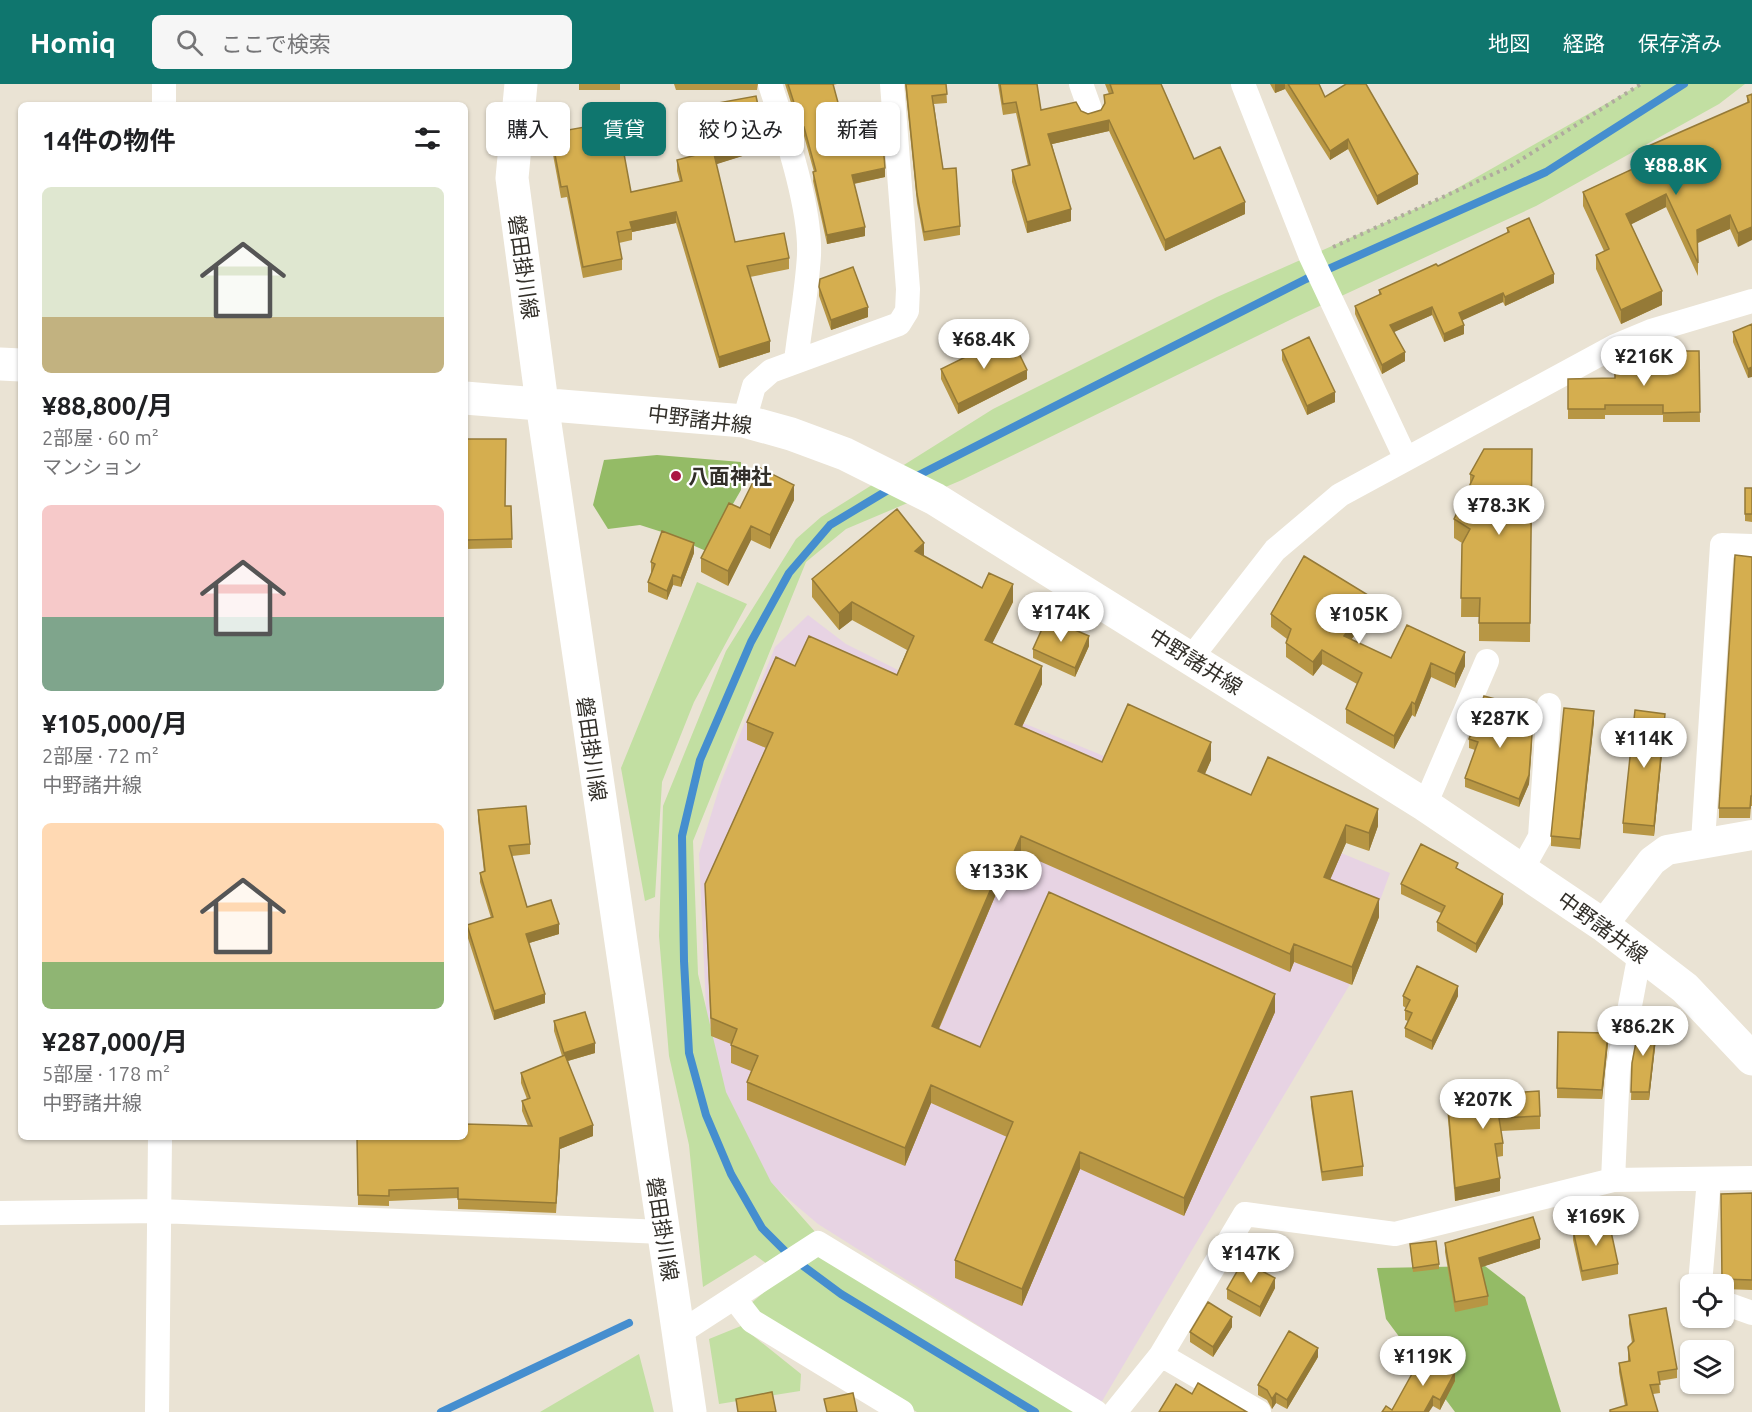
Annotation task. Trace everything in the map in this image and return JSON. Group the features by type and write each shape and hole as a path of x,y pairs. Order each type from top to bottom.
{"main road":[{"name":"磐田掛川線","path":"521,84 512,178 542,404 690,1412"},
{"path":"0,364 18,365"},
{"name":"中野諸井線","path":"468,398 744,421 791,434 845,454 935,499 1425,805 1522,869 1603,925 1685,988 1752,1059"}],"street":[{"path":"164,84 164,102"},
{"path":"770,84 789,142 806,222 809,254 796,362"},
{"path":"744,421 754,386 771,370 899,324 907,310 908,289 892,84"},
{"path":"1081,84 1091,112"},
{"path":"1243,84 1311,257 1406,459"},
{"path":"1191,658 1275,550 1340,495 1615,346 1651,331 1752,301"},
{"path":"1703,842 1722,545 1752,546"},
{"path":"1425,805 1487,661"},
{"path":"1522,869 1540,837 1549,705"},
{"path":"1603,925 1652,861 1667,850 1752,835"},
{"path":"1613,1180 1618,1070 1640,953"},
{"path":"157,1412 160,1140"},
{"path":"1114,1412 1161,1355 1245,1214 1395,1234 1613,1180 1752,1178"},
{"path":"1701,1274 1709,1179"},
{"path":"0,1213 159,1211 663,1232"},
{"path":"678,1334 818,1244 1095,1412"},
{"path":"735,1299 752,1321 902,1412"},
{"path":"1734,1307 1752,1313"},
{"path":"1161,1355 1259,1412"}],"path":[{"path":"1311,257 1511,166 1641,84"}],"shaded area":[{"path":"808,615 846,644 918,680 1390,873 1349,986 1101,1403 818,1224 765,1179 723,1104 708,1051 699,854 721,782 775,647"}],"green space":[{"path":"1641,84 1745,84 1719,104 1536,206 1296,317 962,480 846,529 806,562 693,841 698,974 726,1092 771,1182 832,1251 1079,1412 917,1412 743,1310 783,1276 755,1255 703,1287 689,1145 669,1056 659,936 663,806 726,651 796,539 821,517 993,409 1217,297 1438,199"},
{"path":"657,455 741,462 741,490 706,551 640,525 608,529 593,505 604,460"},
{"path":"697,582 747,604 694,702 662,782 655,897 645,901 621,768"},
{"path":"1485,1266 1525,1297 1561,1412 1455,1412 1386,1319 1377,1268"},
{"path":"741,1326 801,1374 800,1391 719,1404 709,1339"},
{"path":"639,1354 654,1412 540,1412"}],"building":[{"path":"788,84 833,84 838,102 816,102 816,156 884,156 885,168 852,175 865,227 827,235 813,172 816,171 804,127 804,102 794,102"},
{"path":"906,84 946,84 947,94 932,96 943,169 956,168 960,226 924,232 917,194"},
{"path":"1000,84 1037,84 1041,110 1076,102 1081,111 1088,114 1101,110 1105,103 1104,95 1113,93 1110,84 1161,84 1194,159 1220,147 1245,202 1165,240 1109,120 1048,134 1071,209 1027,222 1012,170 1030,165 1016,102 1003,104"},
{"path":"1288,84 1319,84 1325,97 1346,84 1366,84 1418,174 1377,196 1348,139 1330,151"},
{"path":"1752,94 1752,227 1738,233 1730,215 1697,230 1698,263 1666,194 1626,214 1662,291 1621,310 1596,255 1609,249 1583,192 1650,161 1644,148 1749,102 1747,96"},
{"path":"756,96 757,102 723,102"},
{"path":"582,127 582,156 624,156 631,192 682,181 677,160 692,156 714,156 735,242 784,233 789,258 747,266 770,341 719,357 676,212 630,222 632,229 617,232 622,259 583,267 567,186 561,187 555,156 570,156 570,130"},
{"path":"1529,218 1554,274 1505,297 1503,293 1459,313 1464,325 1444,334 1432,307 1390,325 1405,352 1382,365 1355,306 1381,294 1379,290 1436,264 1438,266 1509,232 1507,228"},
{"path":"853,267 868,307 831,320 819,287 820,279"},
{"path":"1752,324 1752,367 1748,369 1733,332"},
{"path":"1010,335 1027,370 958,404 941,369"},
{"path":"1309,337 1335,392 1307,406 1282,350"},
{"path":"1662,351 1699,351 1700,412 1663,413 1663,405 1605,405 1605,409 1568,409 1568,379 1615,378 1615,371 1662,371"},
{"path":"468,439 506,439 505,506 511,506 512,539 468,540"},
{"path":"1484,449 1532,449 1530,623 1479,623 1480,598 1461,598 1462,544 1470,529 1454,519 1474,476 1470,474"},
{"path":"760,468 794,485 770,535 751,526 728,571 701,558 729,503 740,508"},
{"path":"1745,488 1752,488 1752,514 1745,514"},
{"path":"897,509 924,543 915,551 982,588 989,573 1013,584 985,640 1042,666 1015,724 1102,762 1128,704 1211,742 1198,771 1251,795 1268,757 1378,809 1369,833 1346,825 1324,877 1379,899 1352,967 1294,944 1290,954 1021,836 1005,872 999,870 932,1026 980,1047 1049,892 1275,994 1184,1198 1080,1152 1022,1289 955,1260 1013,1122 931,1085 905,1148 747,1082 758,1056 731,1045 737,1029 711,1018 705,884 773,733 747,722 776,657 795,666 809,636 897,675 914,636 852,602 839,613 812,579"},
{"path":"662,531 694,543 681,578 673,575 667,591 648,582 655,564 651,562"},
{"path":"1735,555 1752,557 1752,796 1750,808 1719,808"},
{"path":"1304,556 1381,603 1361,603 1366,606 1344,636 1391,658 1407,625 1465,652 1455,674 1431,663 1415,704 1412,702 1394,736 1346,709 1362,673 1322,650 1313,662 1286,643 1291,629 1271,614"},
{"path":"1047,618 1089,636 1075,668 1033,649"},
{"path":"1484,696 1518,705 1511,728 1532,734 1529,775 1519,799 1465,778 1478,742 1469,739"},
{"path":"1564,708 1594,711 1580,839 1551,836"},
{"path":"1635,710 1665,714 1654,826 1623,823"},
{"path":"526,806 530,844 509,846 527,907 551,900 559,924 526,934 545,994 494,1011 468,928 468,925 493,917 480,873 485,871 478,810"},
{"path":"1421,844 1458,863 1456,868 1503,894 1476,944 1437,922 1445,906 1401,884"},
{"path":"1417,966 1458,986 1432,1041 1405,1028 1412,1013 1405,1010 1410,1000 1403,996"},
{"path":"585,1012 595,1043 564,1053 554,1021"},
{"path":"1640,1021 1657,1022 1649,1092 1631,1092 1632,1063"},
{"path":"1558,1032 1608,1033 1602,1090 1557,1088"},
{"path":"565,1055 593,1125 560,1138 556,1203 458,1199 458,1188 389,1190 389,1196 358,1195 357,1140 468,1140 468,1124 532,1126 522,1101 530,1098 521,1073"},
{"path":"1494,1088 1495,1094 1539,1091 1540,1116 1499,1118 1503,1143 1495,1144 1500,1178 1455,1188 1447,1095"},
{"path":"1352,1091 1363,1166 1322,1172 1311,1097"},
{"path":"1752,1193 1752,1280 1734,1279 1734,1274 1722,1274 1721,1194"},
{"path":"1533,1217 1540,1239 1479,1258 1488,1296 1455,1302 1445,1243"},
{"path":"1609,1222 1618,1264 1582,1271 1573,1230"},
{"path":"1436,1241 1439,1264 1413,1268 1410,1244"},
{"path":"1243,1261 1275,1278 1260,1307 1227,1289"},
{"path":"1208,1302 1232,1317 1213,1347 1190,1332"},
{"path":"1666,1308 1677,1369 1658,1372 1660,1384 1650,1385 1658,1412 1610,1412 1610,1410 1627,1405 1619,1363 1630,1361 1628,1347 1634,1341 1629,1315"},
{"path":"1289,1331 1318,1348 1287,1400 1276,1393 1272,1399 1267,1390 1258,1385"},
{"path":"1423,1354 1455,1372 1440,1400 1433,1396 1424,1412 1382,1412 1386,1406 1392,1410"},
{"path":"1198,1383 1247,1412 1159,1412 1176,1384 1192,1394"},
{"path":"772,1392 776,1412 738,1412 736,1399"},
{"path":"853,1393 857,1412 827,1412 824,1399"}],"waterway":[{"path":"913,478 1306,279 1546,172 1684,84"},
{"path":"893,487 830,525 789,573 751,642 700,760 682,836 684,961 689,1053 706,1115 731,1174 762,1228 791,1257 841,1294 1035,1412"},
{"path":"441,1412 629,1323"}],"place":[{"name":"八面神社","path":"676,476"}]}
